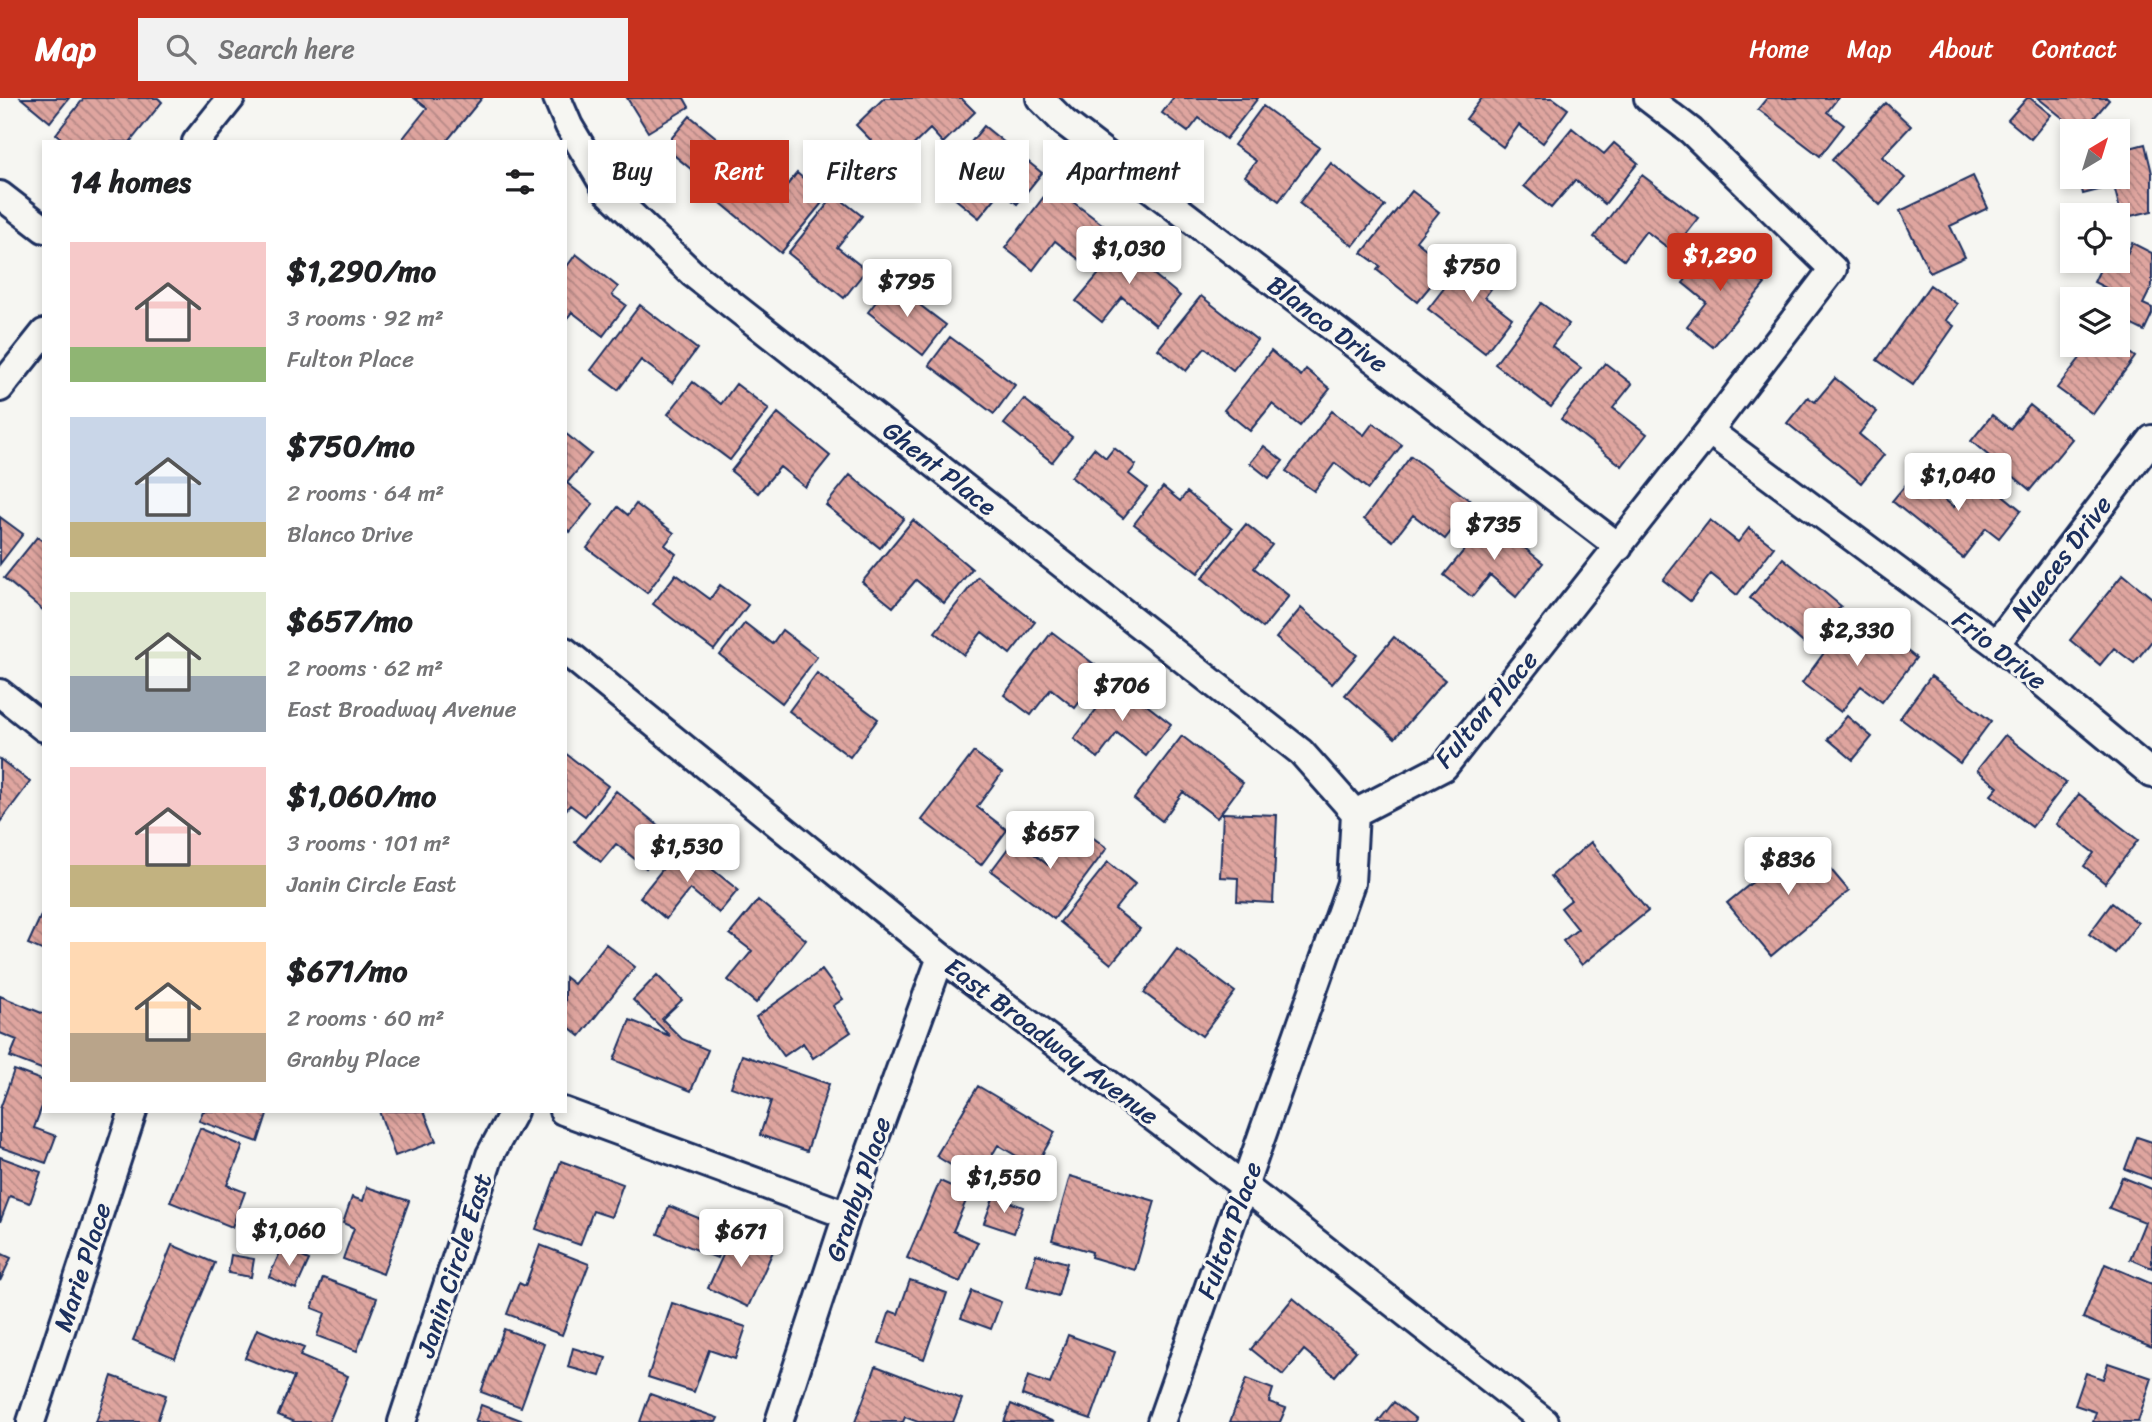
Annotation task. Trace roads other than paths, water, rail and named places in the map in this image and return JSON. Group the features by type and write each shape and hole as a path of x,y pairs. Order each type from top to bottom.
{"street":[{"path":"198,140 231,98"},
{"name":"Ghent Place","path":"557,98 569,126 608,192 693,274 1301,752 1354,813"},
{"name":"Blanco Drive","path":"1040,98 1064,122 1619,547"},
{"name":"Fulton Place","path":"1161,1422 1351,883 1354,813 1444,767 1619,547 1833,269 1691,131 1648,98"},
{"path":"0,195 42,227"},
{"path":"0,388 42,336"},
{"name":"Frio Drive","path":"1709,431 1996,644 2152,774"},
{"name":"Nueces Drive","path":"1996,644 2152,439"},
{"name":"East Broadway Avenue","path":"567,653 941,957 1244,1186 1545,1422"},
{"path":"0,692 42,726"},
{"name":"Granby Place","path":"779,1422 847,1215 941,957"},
{"path":"567,1112 847,1215"},
{"name":"Marie Place","path":"31,1422 132,1113"},
{"name":"Janin Circle East","path":"402,1422 490,1155 513,1113"}]}
